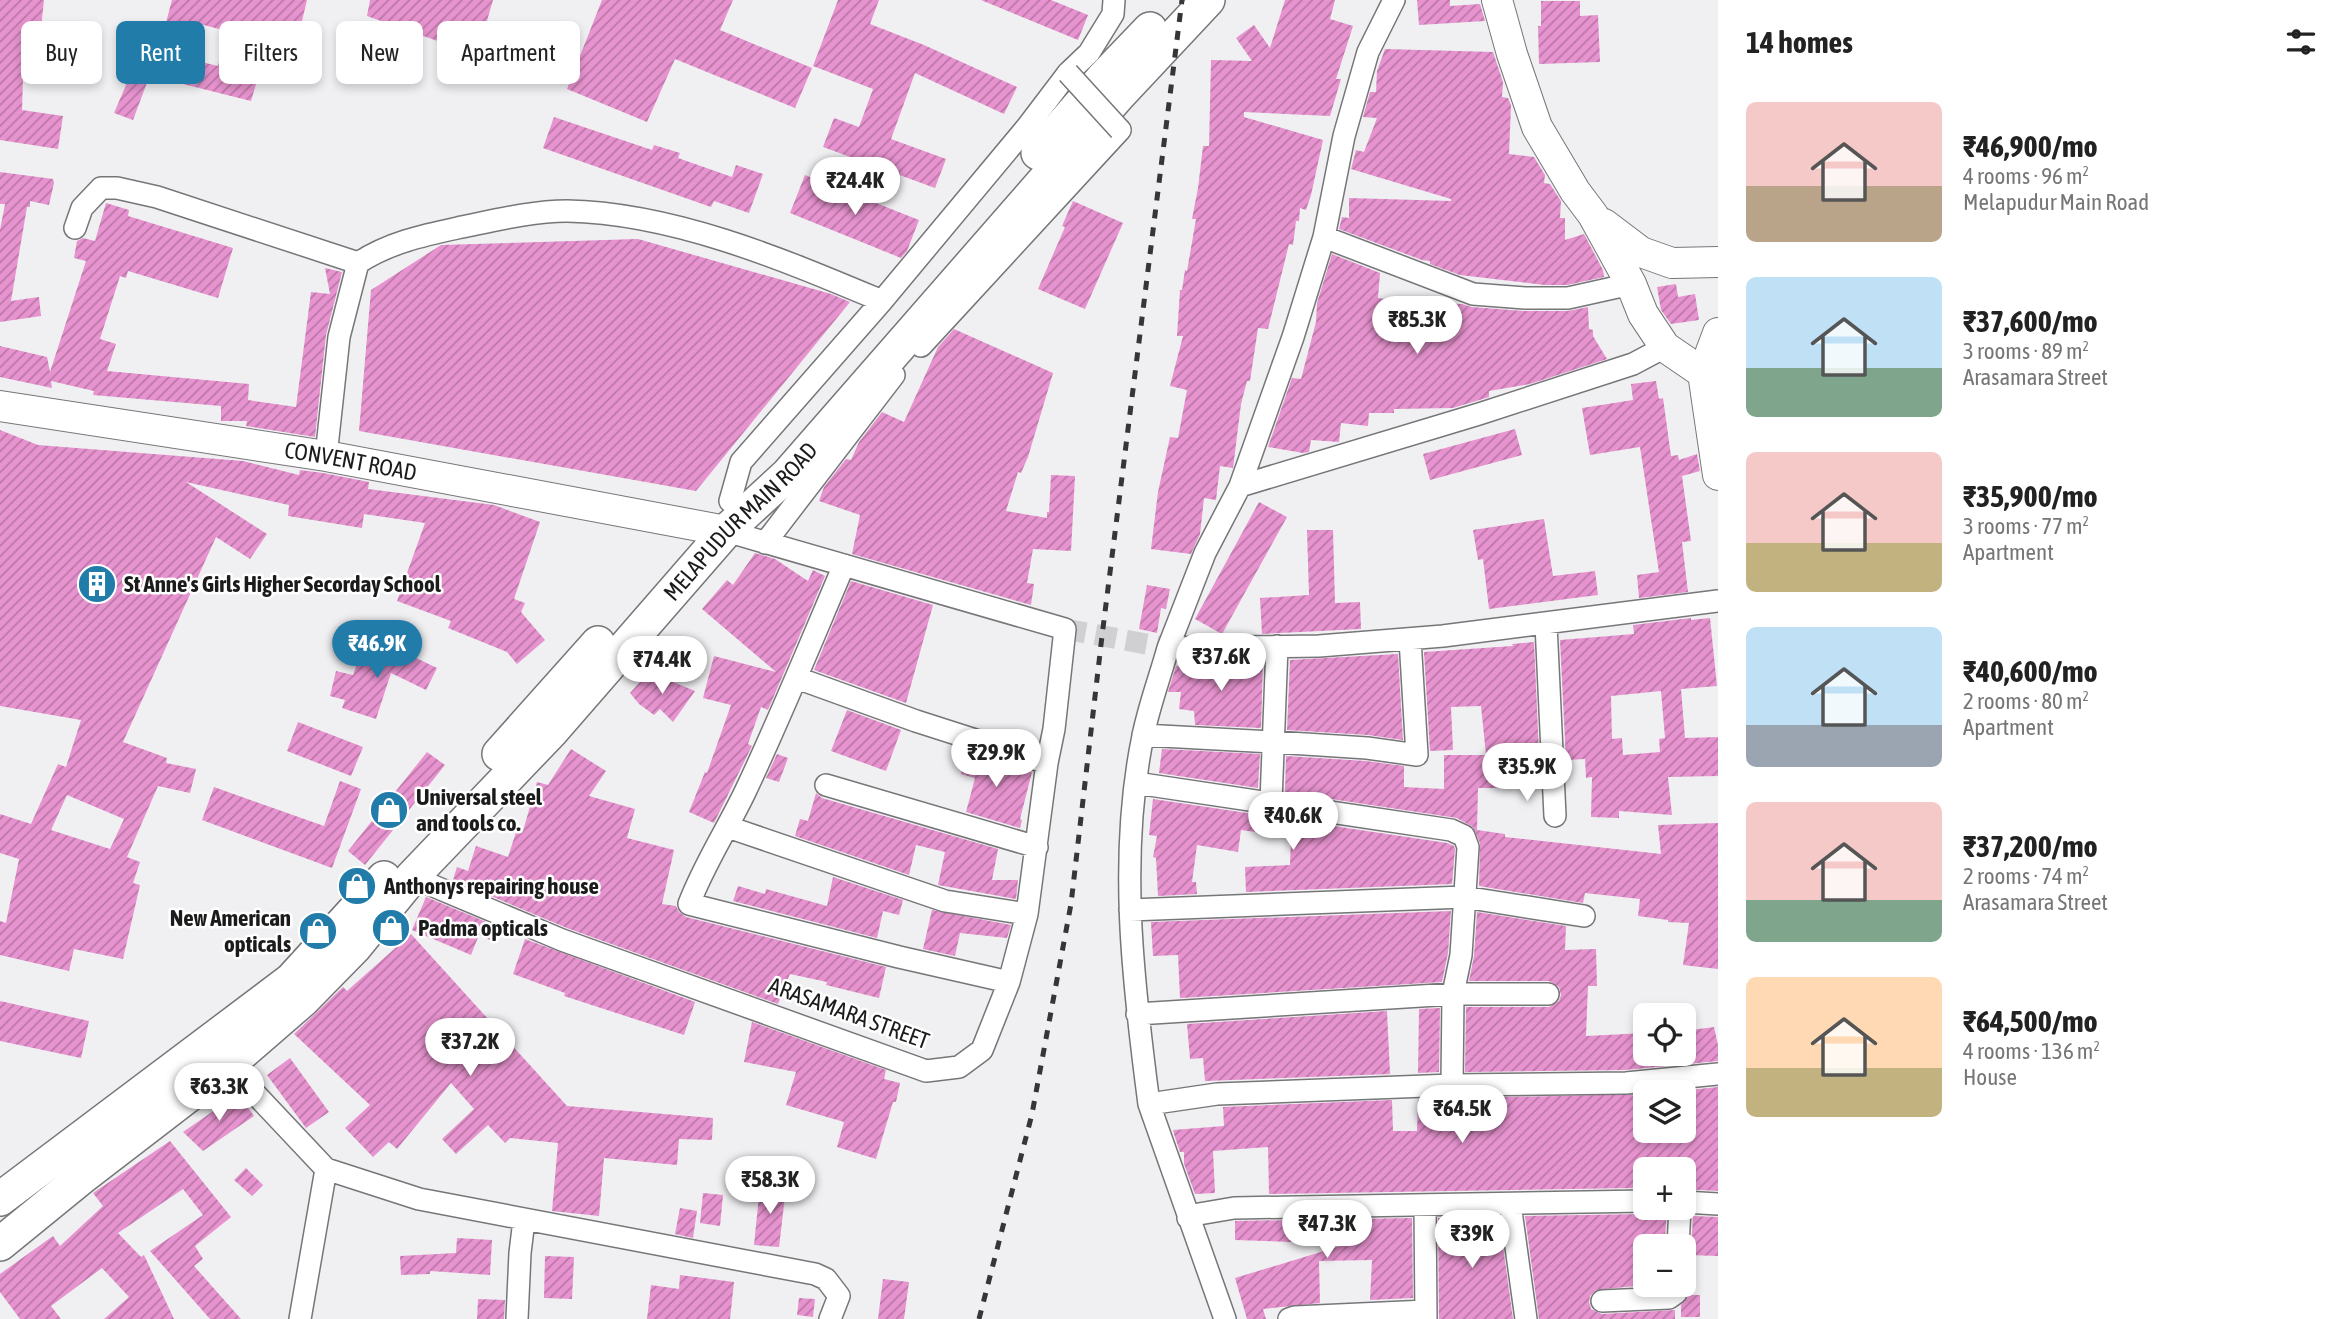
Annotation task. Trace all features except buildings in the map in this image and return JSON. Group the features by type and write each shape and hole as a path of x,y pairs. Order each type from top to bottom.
{"main road":[{"name":"MELAPUDUR MAIN ROAD","path":"0,1199 291,980 770,464 1102,79 1179,0"},
{"name":"MELAPUDUR MAIN ROAD","path":"0,1244 228,1065 303,1000 354,948 412,877 552,731 719,520 787,475 1101,116 1208,0"}],"street":[{"path":"1009,982 689,904 797,678 844,565 765,543 719,520 741,462 1027,127 1068,73 1090,52 1113,14 1114,0"},
{"path":"1226,1319 1149,1104 1138,1014 1128,882 1136,783 1143,736 1168,648 1205,553 1240,486 1293,337 1324,237 1344,136 1368,52 1394,0"},
{"path":"1497,0 1537,127 1575,191 1593,215 1631,284 1643,314 1665,347 1703,373"},
{"path":"765,543 895,374 1120,130 1068,73"},
{"path":"75,228 82,208 101,188 117,188 157,197 358,263"},
{"path":"326,456 339,337 358,263 371,254 407,239 496,220 564,211 615,214 736,245 799,266 881,300"},
{"path":"1593,215 1641,252 1672,262 1718,262"},
{"path":"1324,237 1473,294 1568,298 1631,284"},
{"path":"1718,333 1703,373 1718,475"},
{"path":"1240,486 1492,410 1633,364 1665,347"},
{"name":"CONVENT ROAD","path":"0,406 719,520"},
{"name":"ARASAMARA STREET","path":"412,877 562,940 926,1071 959,1067 982,1050 1009,982 1027,914 1046,763 1054,729 1065,629 844,565"},
{"path":"1168,648 1410,639 1718,601"},
{"path":"1546,624 1555,816"},
{"path":"1143,736 1367,748 1417,755 1410,639"},
{"path":"1271,802 1277,646"},
{"path":"797,678 916,721 1046,763"},
{"path":"1136,783 1451,830 1464,836 1468,847 1461,955 1453,994 1452,1085"},
{"path":"826,785 1037,847"},
{"path":"728,827 945,901 1027,914"},
{"path":"1130,910 1464,897 1584,916"},
{"path":"1138,1014 1453,994 1548,994"},
{"path":"228,1065 326,1170 419,1199 815,1274 826,1279 839,1296 830,1319"},
{"path":"1149,1104 1217,1094 1452,1085 1626,1083 1718,1074"},
{"path":"300,1319 326,1170"},
{"path":"1188,1218 1234,1208 1633,1201"},
{"path":"1696,1203 1718,1204"},
{"path":"1510,1204 1526,1319"},
{"path":"1289,1319 1426,1315 1425,1205"},
{"path":"517,1319 524,1220"},
{"path":"1602,1301 1670,1297"}],"tunnel":[{"path":"1065,629 1168,648"}],"railway":[{"path":"979,1319 1032,1114 1071,904 1182,0"}],"place":[{"name":"St Anne's Girls Higher Secorday School","path":"97,584"},
{"name":"Universal steel and tools co.","path":"389,810"},
{"name":"Anthonys repairing house","path":"357,886"},
{"name":"Padma opticals","path":"391,928"},
{"name":"New American opticals","path":"318,931"}]}
